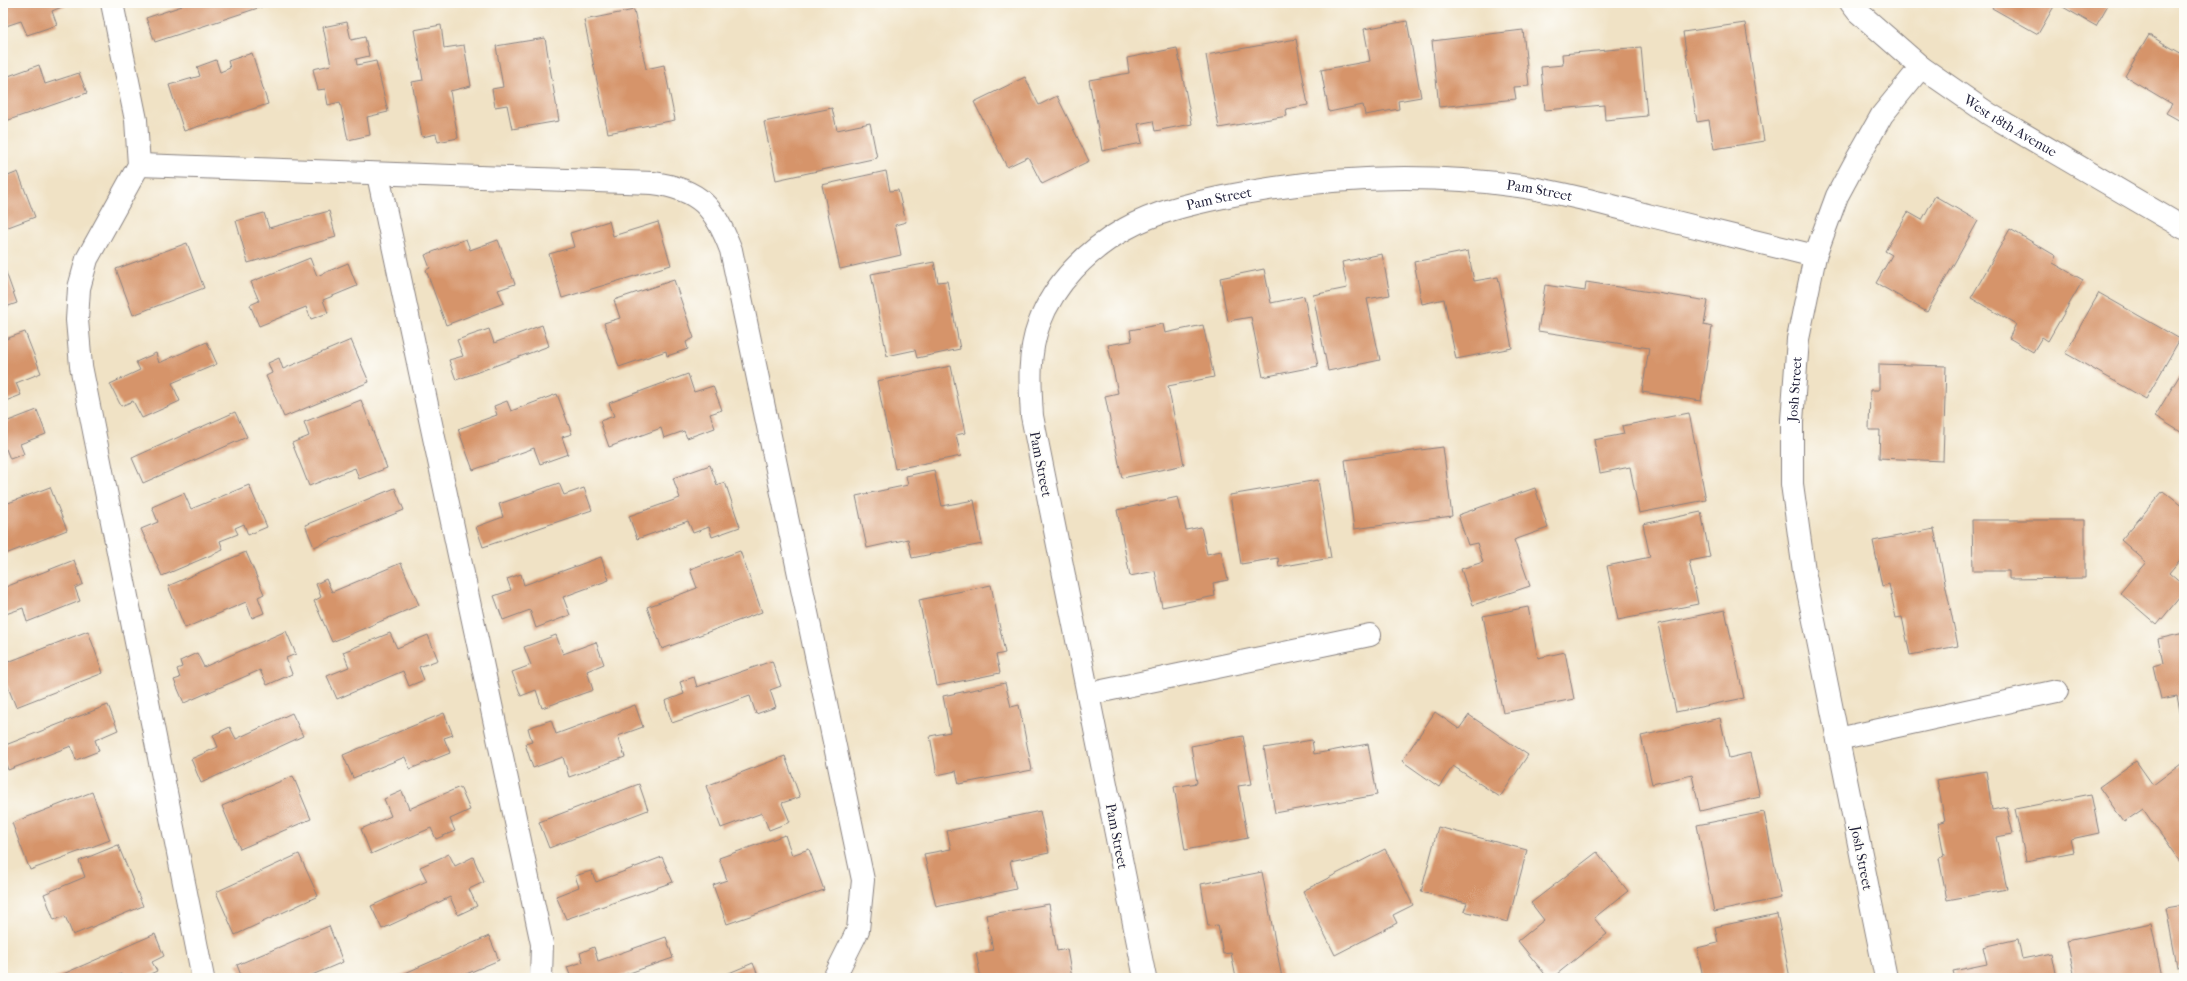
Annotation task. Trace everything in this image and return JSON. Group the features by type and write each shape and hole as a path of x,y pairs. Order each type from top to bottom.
{"street":[{"path":"112,3 136,120 139,165 88,259 79,288 76,320 83,374 203,978"},
{"name":"West 18th Avenue","path":"1851,3 1858,12 1921,67 1989,114 2184,228"},
{"name":"Josh Street","path":"1886,978 1804,571 1792,484 1792,421 1798,339 1815,256 1837,196 1861,152 1882,115 1921,67"},
{"path":"139,165 668,185 684,189 695,196 716,216 731,250 863,880 858,930 834,978"},
{"path":"378,175 542,944 541,978"},
{"name":"Pam Street","path":"1145,978 1032,416 1030,382 1031,352 1039,323 1058,288 1087,255 1126,228 1179,207 1256,190 1338,180 1417,178 1519,186 1566,195 1815,256"},
{"path":"1088,694 1370,635"},
{"path":"1838,739 2057,691"}],"building":[{"path":"3,3 69,4 52,11 57,25 27,35 21,21 3,27"},
{"path":"181,3 263,3 264,6 155,42 146,18 182,6"},
{"path":"1995,3 2056,3 2038,34 1992,8"},
{"path":"2056,3 2109,3 2096,26"},
{"path":"634,10 646,69 664,65 675,120 608,133 584,20"},
{"path":"1407,21 1421,97 1398,101 1399,109 1365,115 1363,105 1329,112 1321,70 1370,61 1364,29"},
{"path":"347,22 351,40 365,37 369,56 356,59 357,65 376,61 388,112 367,117 370,135 348,140 340,102 328,105 325,89 318,90 313,69 331,65 323,27"},
{"path":"1745,23 1764,141 1714,149 1709,120 1697,122 1683,32"},
{"path":"441,25 444,48 464,45 471,86 450,91 458,138 438,142 436,134 422,137 412,82 423,80 414,30"},
{"path":"1523,30 1529,86 1514,87 1516,99 1439,107 1432,41"},
{"path":"2149,35 2184,55 2184,123 2166,113 2172,104 2125,76"},
{"path":"545,38 559,121 512,129 507,105 495,107 492,89 503,87 496,46"},
{"path":"1296,39 1308,105 1286,109 1287,116 1219,128 1206,55"},
{"path":"1641,47 1647,116 1605,120 1604,105 1545,110 1541,67 1563,65 1562,54"},
{"path":"1177,48 1192,124 1155,131 1153,121 1138,124 1142,143 1102,151 1089,80 1129,73 1127,58"},
{"path":"252,53 268,104 184,131 169,85 200,76 197,67 216,60 220,72 230,68 228,61"},
{"path":"39,65 45,84 79,73 87,93 3,122 3,78"},
{"path":"1025,77 1039,105 1057,96 1089,161 1042,184 1028,157 1007,167 974,102"},
{"path":"832,108 837,130 870,123 877,158 776,180 764,122"},
{"path":"886,171 890,191 898,190 906,222 895,225 901,255 840,269 822,185"},
{"path":"18,172 35,217 3,229 3,178"},
{"path":"1935,196 1978,221 1927,312 1876,283 1892,255 1885,251 1908,212 1922,220"},
{"path":"329,211 336,237 248,263 236,221 264,213 269,228"},
{"path":"609,221 613,236 658,222 671,265 562,298 549,254 574,247 570,233"},
{"path":"2010,229 2056,256 2053,263 2083,280 2048,341 2042,337 2033,352 2009,338 2016,324 1971,298"},
{"path":"466,239 470,250 498,240 515,284 498,290 504,303 446,325 426,270 430,268 425,255"},
{"path":"187,243 204,288 133,315 116,269"},
{"path":"1468,251 1474,281 1498,277 1512,348 1456,359 1444,299 1422,304 1414,262"},
{"path":"1382,254 1390,295 1367,299 1380,360 1328,371 1313,295 1347,288 1342,262"},
{"path":"310,258 317,276 348,263 357,286 323,300 328,313 311,319 306,307 259,326 250,305 259,301 251,282"},
{"path":"934,262 938,282 947,281 960,349 917,358 915,350 887,356 871,274"},
{"path":"3,264 17,303 3,308"},
{"path":"1264,269 1271,303 1304,296 1318,366 1263,377 1251,317 1228,321 1220,278"},
{"path":"674,280 694,338 686,342 688,349 667,356 666,351 619,367 604,323 620,318 614,300"},
{"path":"1586,282 1708,301 1704,325 1712,327 1701,401 1642,392 1649,348 1538,331 1545,285 1585,291"},
{"path":"2099,293 2180,339 2146,399 2065,353"},
{"path":"1163,324 1165,333 1203,325 1214,377 1168,386 1184,465 1122,478 1105,396 1118,393 1108,345 1132,341 1130,330"},
{"path":"542,325 549,346 456,380 449,360 463,356 457,340 489,329 494,343"},
{"path":"25,332 41,373 16,383 21,395 3,402 3,340"},
{"path":"351,340 369,382 284,417 266,376 272,373 268,363 279,358 283,369"},
{"path":"207,342 217,364 172,383 180,401 142,418 133,401 121,406 110,384 140,370 136,362 156,353 159,363"},
{"path":"1879,364 1946,366 1943,461 1879,458 1880,430 1869,430 1870,390 1879,390"},
{"path":"951,366 965,433 956,435 961,456 895,469 877,381"},
{"path":"2184,368 2184,434 2155,416"},
{"path":"688,374 694,392 713,386 722,410 710,414 715,428 687,438 684,431 664,438 661,428 609,447 600,421 614,416 609,403"},
{"path":"557,394 572,434 562,437 568,454 540,464 534,448 473,470 458,429 497,415 494,406 507,401 511,411"},
{"path":"361,400 387,468 359,479 355,468 309,486 292,443 309,436 304,422"},
{"path":"37,410 46,434 20,444 24,454 10,459 6,449 3,450 3,423"},
{"path":"235,412 247,437 143,483 132,458"},
{"path":"1689,413 1706,500 1639,513 1630,467 1600,473 1594,440 1624,434 1622,426"},
{"path":"1443,447 1452,516 1354,529 1345,460"},
{"path":"710,465 717,485 725,482 740,527 712,537 709,527 693,533 688,521 637,539 629,516 680,498 673,478"},
{"path":"934,470 942,506 974,500 982,544 912,558 908,539 867,548 856,496 908,485 906,476"},
{"path":"1318,480 1331,558 1279,567 1278,558 1241,564 1230,495"},
{"path":"559,483 564,495 584,488 592,510 483,547 476,527 503,517 499,504"},
{"path":"249,485 267,527 248,535 244,524 235,528 238,534 220,541 223,550 162,576 141,529 158,522 152,507 184,493 191,509"},
{"path":"50,487 67,530 3,555 3,505"},
{"path":"395,488 404,510 314,547 305,525"},
{"path":"1535,488 1548,528 1514,540 1530,586 1473,605 1461,569 1483,562 1477,543 1468,545 1458,515"},
{"path":"2163,491 2184,508 2184,555 2169,573 2184,586 2184,592 2157,625 2120,593 2146,562 2121,540"},
{"path":"1178,497 1186,530 1201,527 1207,554 1221,551 1228,580 1213,583 1215,596 1162,607 1155,571 1130,576 1117,510"},
{"path":"1701,512 1710,557 1689,561 1698,604 1618,620 1607,566 1650,557 1643,524"},
{"path":"1972,520 2085,520 2085,578 2009,579 2009,571 1973,571"},
{"path":"1934,529 1958,646 1910,655 1902,617 1896,618 1889,584 1882,586 1873,541"},
{"path":"740,551 762,612 662,649 647,607 697,588 690,569"},
{"path":"246,552 264,594 258,597 264,613 252,618 246,602 185,628 168,586"},
{"path":"601,557 609,580 563,597 570,615 536,628 530,610 503,620 494,596 511,590 507,579 521,574 524,585"},
{"path":"74,560 83,584 75,588 80,601 27,622 23,608 3,615 3,588"},
{"path":"401,563 419,605 332,642 314,601 321,597 316,584 326,579 332,592"},
{"path":"991,585 1005,653 996,655 1000,673 937,686 919,600"},
{"path":"1528,607 1538,658 1565,652 1574,699 1503,713 1483,616"},
{"path":"1725,610 1744,698 1676,712 1658,624"},
{"path":"88,631 103,673 16,707 3,675 3,664"},
{"path":"286,631 296,654 286,658 292,674 267,685 260,670 184,703 174,680 180,678 177,669 182,667 180,661 197,653 204,667"},
{"path":"390,633 397,648 428,635 438,660 419,667 424,680 409,686 403,671 337,699 327,676 349,667 343,652"},
{"path":"2184,633 2183,726 2177,696 2161,699 2153,666 2163,663 2158,639"},
{"path":"556,635 563,654 596,642 604,664 587,671 593,690 542,708 536,690 521,696 512,672 531,665 524,647"},
{"path":"772,661 781,686 770,690 776,707 756,714 750,696 672,723 665,701 684,694 680,682 694,677 697,687"},
{"path":"1005,683 1011,707 1019,705 1032,770 959,784 956,771 937,775 930,736 950,732 943,696"},
{"path":"108,705 118,730 95,740 99,751 76,760 71,746 8,770 3,756 3,746"},
{"path":"635,705 643,727 618,736 625,757 569,777 563,757 533,768 525,744 532,742 528,728 551,720 556,734"},
{"path":"1435,712 1459,729 1469,715 1528,755 1500,797 1453,766 1439,787 1402,761"},
{"path":"292,713 303,736 201,783 191,759 218,747 213,735 230,727 236,739"},
{"path":"444,713 453,735 444,738 450,753 410,769 405,757 353,778 343,755"},
{"path":"1720,718 1729,758 1750,753 1760,797 1700,811 1692,775 1652,784 1641,736"},
{"path":"1243,736 1252,784 1238,786 1248,838 1185,850 1174,787 1197,783 1191,746"},
{"path":"1312,740 1314,754 1368,744 1377,795 1275,813 1264,748"},
{"path":"785,756 800,797 782,803 790,822 769,830 762,813 721,828 706,786"},
{"path":"2136,761 2153,785 2181,764 2184,768 2184,859 2180,862 2143,809 2124,822 2099,787"},
{"path":"1986,771 1992,810 2007,807 2013,834 1996,837 2007,889 1947,900 1939,858 1944,856 1938,823 1945,821 1937,780"},
{"path":"293,776 311,819 240,849 222,806"},
{"path":"639,784 648,810 549,848 539,822"},
{"path":"460,787 470,810 450,819 455,831 436,839 431,828 371,854 361,829 391,816 384,799 402,791 409,809"},
{"path":"92,792 110,840 30,870 12,823"},
{"path":"2091,794 2099,833 2071,839 2074,852 2026,861 2015,809"},
{"path":"1040,811 1049,853 1010,861 1016,889 936,907 924,854 951,849 947,831"},
{"path":"1764,812 1781,898 1714,912 1697,825"},
{"path":"1438,827 1527,850 1508,922 1464,911 1467,903 1421,892"},
{"path":"785,835 792,855 809,849 824,890 727,924 713,885 727,880 719,858"},
{"path":"118,845 143,906 73,935 65,916 54,920 44,894 85,877 79,861"},
{"path":"1385,849 1413,905 1393,915 1397,923 1335,955 1303,891"},
{"path":"1597,852 1628,891 1594,918 1607,934 1552,978 1548,978 1518,941 1544,920 1531,903"},
{"path":"299,854 318,896 235,935 216,892"},
{"path":"449,854 455,866 473,857 484,882 469,889 477,906 458,915 450,897 382,929 371,906 427,881 420,867"},
{"path":"662,857 673,882 566,919 556,896 579,887 575,876 591,871 596,882"},
{"path":"1262,872 1282,978 1236,978 1231,953 1223,954 1218,925 1208,926 1201,884"},
{"path":"1049,904 1057,951 1067,949 1072,978 981,978 976,953 993,950 986,915"},
{"path":"2184,905 2184,964 2177,966 2166,908"},
{"path":"1777,914 1790,978 1724,978 1723,973 1703,977 1697,948 1718,943 1715,927"},
{"path":"2151,923 2162,977 2075,978 2067,941"},
{"path":"329,926 343,962 305,978 242,978 237,965"},
{"path":"155,934 164,956 152,962 157,971 141,978 123,978 121,974 112,978 54,978"},
{"path":"489,936 499,960 457,978 394,978"},
{"path":"666,937 673,958 615,978 571,978 567,967 583,962 580,953 594,947 598,961"},
{"path":"2018,939 2022,959 2052,953 2057,978 1955,978 1953,971 1987,964 1983,947"},
{"path":"753,963 759,978 717,978"}]}
